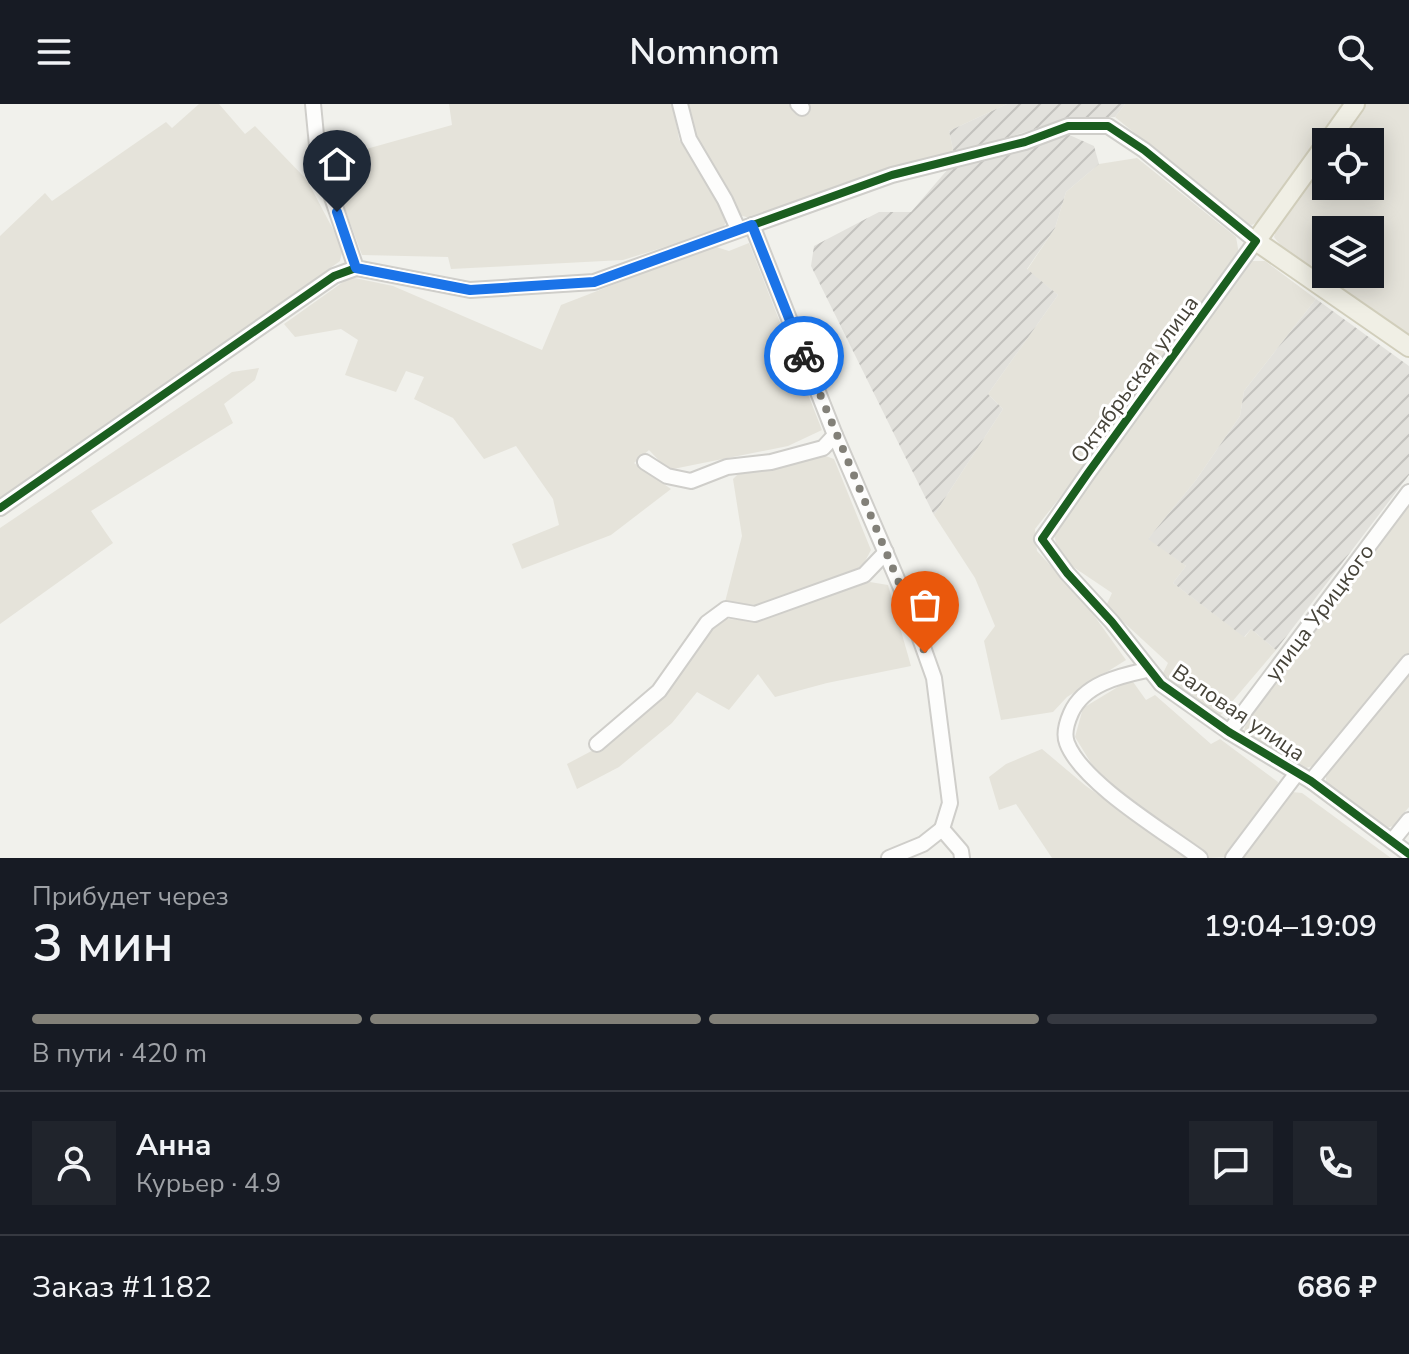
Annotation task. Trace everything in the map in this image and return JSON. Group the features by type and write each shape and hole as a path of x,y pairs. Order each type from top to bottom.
{"main road":[{"name":"Октябрьская улица","path":"1338,128 1355,104"},
{"name":"Октябрьская улица","path":"1256,241 1312,164"},
{"path":"1256,241 1409,347"}],"street":[{"path":"313,104 318,156 356,268"},
{"path":"680,104 689,139 745,227 907,602 934,678 950,803 942,829 923,844 889,858"},
{"path":"0,508 334,276 356,268 470,290 594,282 892,175 1025,142 1068,126 1108,126 1144,150 1256,241"},
{"name":"Октябрьская улица","path":"1042,539 1256,241"},
{"path":"645,462 667,476 691,481 727,467 771,462 823,448 835,435"},
{"name":"улица Урицкого","path":"1229,732 1409,492"},
{"name":"Валовая улица","path":"1042,539 1161,684 1229,732 1311,781 1409,854"},
{"path":"597,744 659,691 707,623 726,609 755,614 864,575 886,552"},
{"path":"1311,781 1409,662"},
{"path":"1147,670 1124,674 1085,692 1066,726 1066,742 1094,781 1200,858"},
{"path":"1233,858 1297,773"},
{"path":"1392,841 1409,820"},
{"path":"942,829 961,851 962,858"}],"shaded area":[{"path":"199,104 219,104 245,134 255,126 307,180 343,248 340,261 44,474 0,500 0,236 45,193 52,201 166,122 172,128"},
{"path":"449,104 673,104 679,139 727,218 723,229 623,260 451,269 448,257 362,255 327,160 452,125"},
{"path":"686,104 1007,104 949,131 954,154 893,170 750,218 739,215 696,138"},
{"path":"1007,104 1125,104 1115,117 1067,119 954,154 949,131"},
{"path":"1125,104 1346,104 1328,128 1312,128 1312,150 1259,221 1252,225 1244,223 1115,117"},
{"path":"1363,104 1409,104 1409,337 1340,288 1384,288 1384,216 1312,216 1312,268 1283,248 1274,237 1278,223 1312,176 1312,200 1384,200 1384,128 1346,128"},
{"path":"1065,133 1094,146 1099,164 1066,192 1055,228 1027,269 1058,295 988,394 1003,409 934,515 811,266 814,246 879,212 911,212 948,169 1032,148"},
{"path":"1137,158 1236,237 1239,254 1084,467 1035,529 1037,551 1085,603 1126,660 1067,697 1053,712 1001,720 984,641 995,626 975,578 934,515 1003,409 988,394 1058,295 1027,270 1055,228 1066,192 1099,164"},
{"path":"749,243 822,430 788,446 668,470 649,450 634,463 671,489 611,535 522,569 512,544 559,525 553,499 516,446 484,459 453,418 414,399 424,377 406,371 396,392 345,375 358,340 341,329 295,337 284,324 350,277 393,286 542,350 561,305 713,246 729,251"},
{"path":"1251,261 1265,261 1316,299 1244,391 1240,416 1196,480 1149,538 1186,566 1173,583 1245,637 1251,629 1276,650 1220,716 1201,711 1163,673 1168,663 1106,606 1112,593 1060,558 1054,535 1065,511"},
{"path":"1316,299 1409,366 1409,475 1276,650 1251,629 1244,637 1173,583 1186,566 1148,539 1196,480 1240,416 1244,391"},
{"path":"259,368 255,380 224,404 233,423 91,511 113,543 0,624 0,528 232,372"},
{"path":"823,455 834,459 871,550 861,569 756,605 725,602 742,536 733,479 740,472 772,470"},
{"path":"1409,506 1409,654 1320,764 1306,768 1278,757 1244,732 1247,716"},
{"path":"870,582 888,585 911,666 775,697 758,674 729,710 697,692 672,723 619,767 577,789 567,764 599,747 709,630 726,619 759,620"},
{"path":"1409,672 1409,807 1393,826 1386,828 1326,783 1326,773"},
{"path":"1131,679 1146,700 1155,695 1211,744 1220,739 1278,782 1276,792 1227,857 1209,858 1099,776 1075,737 1083,708"},
{"path":"1042,749 1086,786 1188,858 1052,858 1016,804 999,810 989,777 1006,764"},
{"path":"1292,792 1302,793 1391,858 1242,858"}],"cycle path":[{"path":"0,508 334,276 356,268 470,290 594,282 892,175 1025,142 1068,126 1108,126 1144,150 1256,241 1042,539 1161,684 1229,732 1311,781 1409,854"}],"way so far":[{"path":"804,356 907,602 925,653"}],"route":[{"path":"337,212 356,268 470,290 594,282 752,225 804,356"}]}
